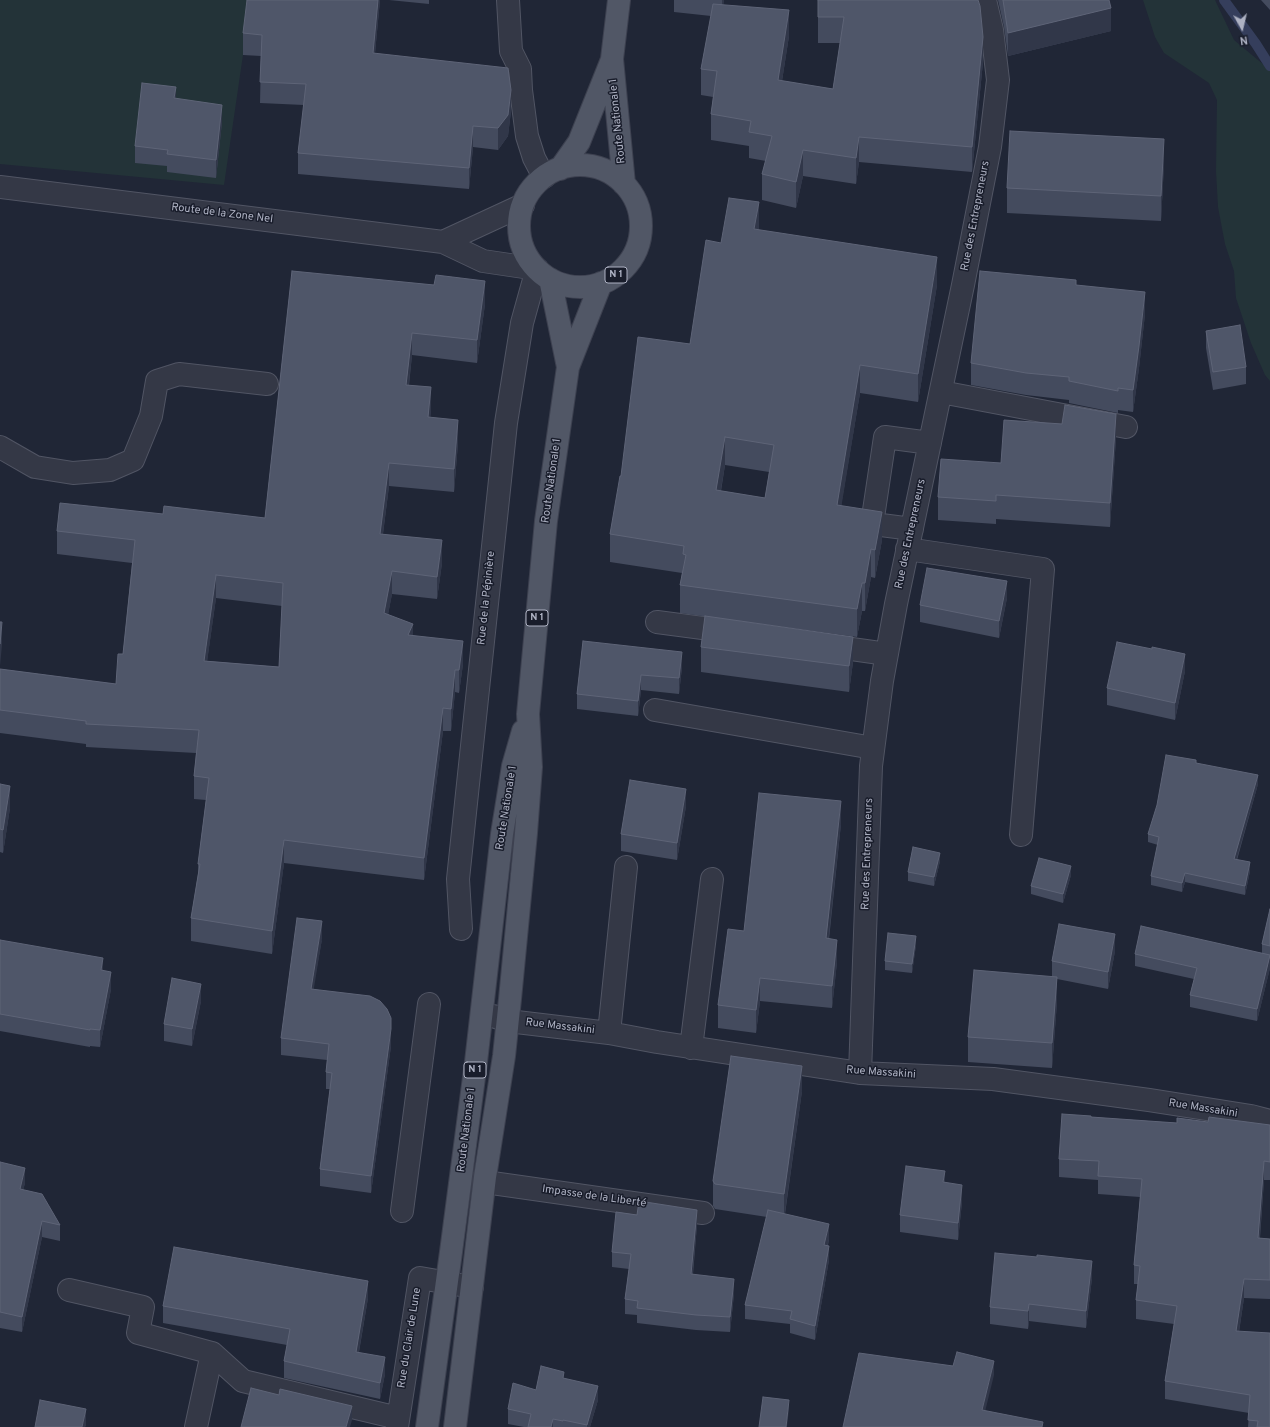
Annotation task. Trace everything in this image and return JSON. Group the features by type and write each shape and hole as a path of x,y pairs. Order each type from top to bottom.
{"main road":[{"name":"Route Nationale 1","path":"619,0 612,59 624,184"},
{"name":"Route Nationale 1","path":"552,173 576,166 594,167 610,173 624,184 634,198 640,214 641,231 637,248 629,263 616,276 601,284 584,287 567,286 543,274 526,255 520,239 519,221 523,205 532,189 552,173 579,142 612,59"},
{"name":"Route Nationale 1","path":"543,274 568,367"},
{"name":"Route Nationale 1","path":"455,1427 485,1182 500,1019 526,833 531,767 528,714 546,521 568,367 601,284"},
{"name":"Route Nationale 1","path":"427,1427 476,1062 502,834 513,766 528,714"}],"street":[{"path":"508,0 511,51 520,69 527,136 534,158 552,173"},
{"name":"Rue des Entrepreneurs","path":"860,1073 871,766 873,748 887,654 990,147 998,80 992,30 985,0"},
{"name":"Route de la Zone Nel","path":"0,187 443,242 483,261 543,274"},
{"path":"443,242 523,205"},
{"name":"Rue de la Pépinière","path":"461,929 458,879 506,423 522,323 543,274"},
{"path":"0,447 35,467 73,474 110,470 133,460 151,416 157,381 179,374 267,384"},
{"path":"941,392 1126,427"},
{"path":"930,443 885,437 862,522 910,539 1043,569 1021,835"},
{"path":"657,622 752,635"},
{"path":"800,642 887,654"},
{"path":"655,710 873,748"},
{"path":"609,1033 626,867"},
{"path":"691,1048 712,879"},
{"path":"402,1211 429,1004"},
{"name":"Rue Massakini","path":"500,1019 609,1033 691,1048 860,1073 993,1079 1149,1100 1251,1116 1270,1121"},
{"name":"Impasse de la Liberté","path":"485,1182 703,1212"},
{"name":"Rue du Clair de Lune","path":"398,1422 420,1278 472,1287"},
{"path":"69,1290 143,1307 138,1333 212,1353 243,1381 398,1422"},
{"path":"196,1427 212,1353"}],"shaded area":[{"path":"0,0 249,0 243,55 224,185 0,164"},
{"path":"1143,0 1215,0 1234,40 1270,70 1270,381 1265,375 1251,343 1236,298 1234,271 1225,244 1218,207 1216,171 1217,100 1209,83 1164,53 1155,37"}],"building":[{"path":"247,0 378,0 373,53 508,68 511,90 508,115 498,128 473,126 469,168 298,153 306,84 260,82 262,35 243,33"},
{"path":"818,0 978,0 983,37 972,147 859,137 856,158 803,150 796,182 762,174 772,136 749,132 751,121 711,114 717,71 701,69 713,4 789,10 778,80 833,89 844,17 818,17"},
{"path":"1003,0 1109,0 1111,8 1008,33"},
{"path":"142,83 176,87 174,98 222,105 216,160 167,154 168,150 135,146"},
{"path":"1010,131 1164,139 1161,196 1007,188"},
{"path":"729,198 759,202 754,229 937,257 918,374 860,365 837,505 882,512 875,550 871,549 865,583 862,583 857,609 680,585 686,555 683,554 684,546 610,534 621,476 638,337 690,344 706,240 721,243","holes":["725,437 774,445 765,498 716,490"]},
{"path":"292,271 434,285 436,275 485,281 477,340 412,333 406,385 431,387 428,417 458,420 454,469 389,463 380,534 442,540 437,577 392,571 384,613 413,624 408,635 463,641 459,670 455,670 451,709 443,708 424,858 284,840 272,931 191,918 200,864 198,864 209,778 194,776 199,730 86,724 86,721 0,710 0,669 116,684 118,654 123,654 135,540 57,531 60,503 163,514 164,506 265,518","holes":["216,575 283,583 279,667 204,661"]},
{"path":"980,271 1076,280 1076,285 1145,292 1133,390 1118,388 1118,391 1069,381 1069,377 1026,373 971,363"},
{"path":"1240,325 1246,367 1213,372 1206,331"},
{"path":"1065,405 1116,414 1110,503 996,495 996,501 938,497 941,459 1001,463 1004,420 1062,424"},
{"path":"927,568 1007,581 999,621 920,605"},
{"path":"705,616 853,637 849,666 701,647"},
{"path":"0,622 2,622 0,644"},
{"path":"583,641 682,652 679,678 641,675 638,701 577,694"},
{"path":"1117,642 1185,654 1175,703 1107,688"},
{"path":"1166,755 1196,760 1196,763 1258,775 1234,859 1250,862 1245,886 1185,873 1182,883 1151,876 1159,837 1148,834 1157,805"},
{"path":"630,780 686,789 677,843 621,834"},
{"path":"0,784 10,786 3,830 0,829"},
{"path":"759,793 841,801 826,938 837,940 832,986 760,978 756,1010 718,1005 728,929 744,931"},
{"path":"913,847 940,853 934,877 908,872"},
{"path":"1039,858 1071,866 1063,894 1031,886"},
{"path":"1270,909 1270,946 1262,944"},
{"path":"297,918 322,921 311,989 370,996 380,1001 387,1009 391,1018 391,1029 371,1176 320,1169 332,1073 326,1072 329,1044 281,1038"},
{"path":"1059,924 1115,934 1108,972 1052,961"},
{"path":"1141,926 1270,955 1257,1009 1190,995 1197,968 1135,954"},
{"path":"888,933 916,936 912,964 885,961"},
{"path":"0,940 103,958 101,970 111,972 100,1030 90,1030 0,1014"},
{"path":"974,970 1057,977 1052,1043 968,1037"},
{"path":"172,978 201,984 192,1029 164,1024"},
{"path":"731,1056 802,1066 784,1194 715,1184 713,1181"},
{"path":"1062,1114 1177,1123 1177,1118 1208,1122 1209,1117 1270,1125 1270,1162 1264,1161 1258,1238 1270,1239 1270,1280 1244,1279 1236,1331 1270,1333 1270,1427 1257,1427 1258,1421 1248,1420 1250,1395 1165,1381 1177,1306 1136,1300 1140,1266 1134,1265 1142,1179 1098,1176 1099,1161 1059,1159"},
{"path":"0,1162 25,1168 20,1189 42,1194 60,1225 42,1221 22,1317 0,1312"},
{"path":"906,1166 945,1171 943,1182 962,1185 958,1223 900,1215"},
{"path":"639,1201 697,1210 691,1274 734,1279 730,1317 696,1315 637,1308 638,1301 625,1299 631,1254 612,1252 616,1212 637,1215"},
{"path":"768,1210 829,1224 824,1245 829,1246 815,1326 790,1319 792,1311 745,1305"},
{"path":"174,1247 368,1281 356,1352 385,1357 380,1383 284,1361 290,1329 163,1306"},
{"path":"995,1253 1037,1257 1037,1255 1092,1261 1086,1311 1029,1304 1028,1311 990,1307"},
{"path":"957,1352 994,1361 982,1410 1043,1422 1042,1427 843,1427 859,1353 953,1366"},
{"path":"541,1366 564,1372 563,1378 598,1386 587,1425 553,1419 551,1427 528,1427 531,1414 508,1409 513,1383 536,1390"},
{"path":"251,1388 279,1395 280,1389 352,1406 346,1427 241,1427"},
{"path":"763,1397 789,1400 786,1427 759,1427"},
{"path":"40,1400 86,1409 82,1427 35,1427"}],"waterway":[{"path":"1224,0 1270,66"}]}
